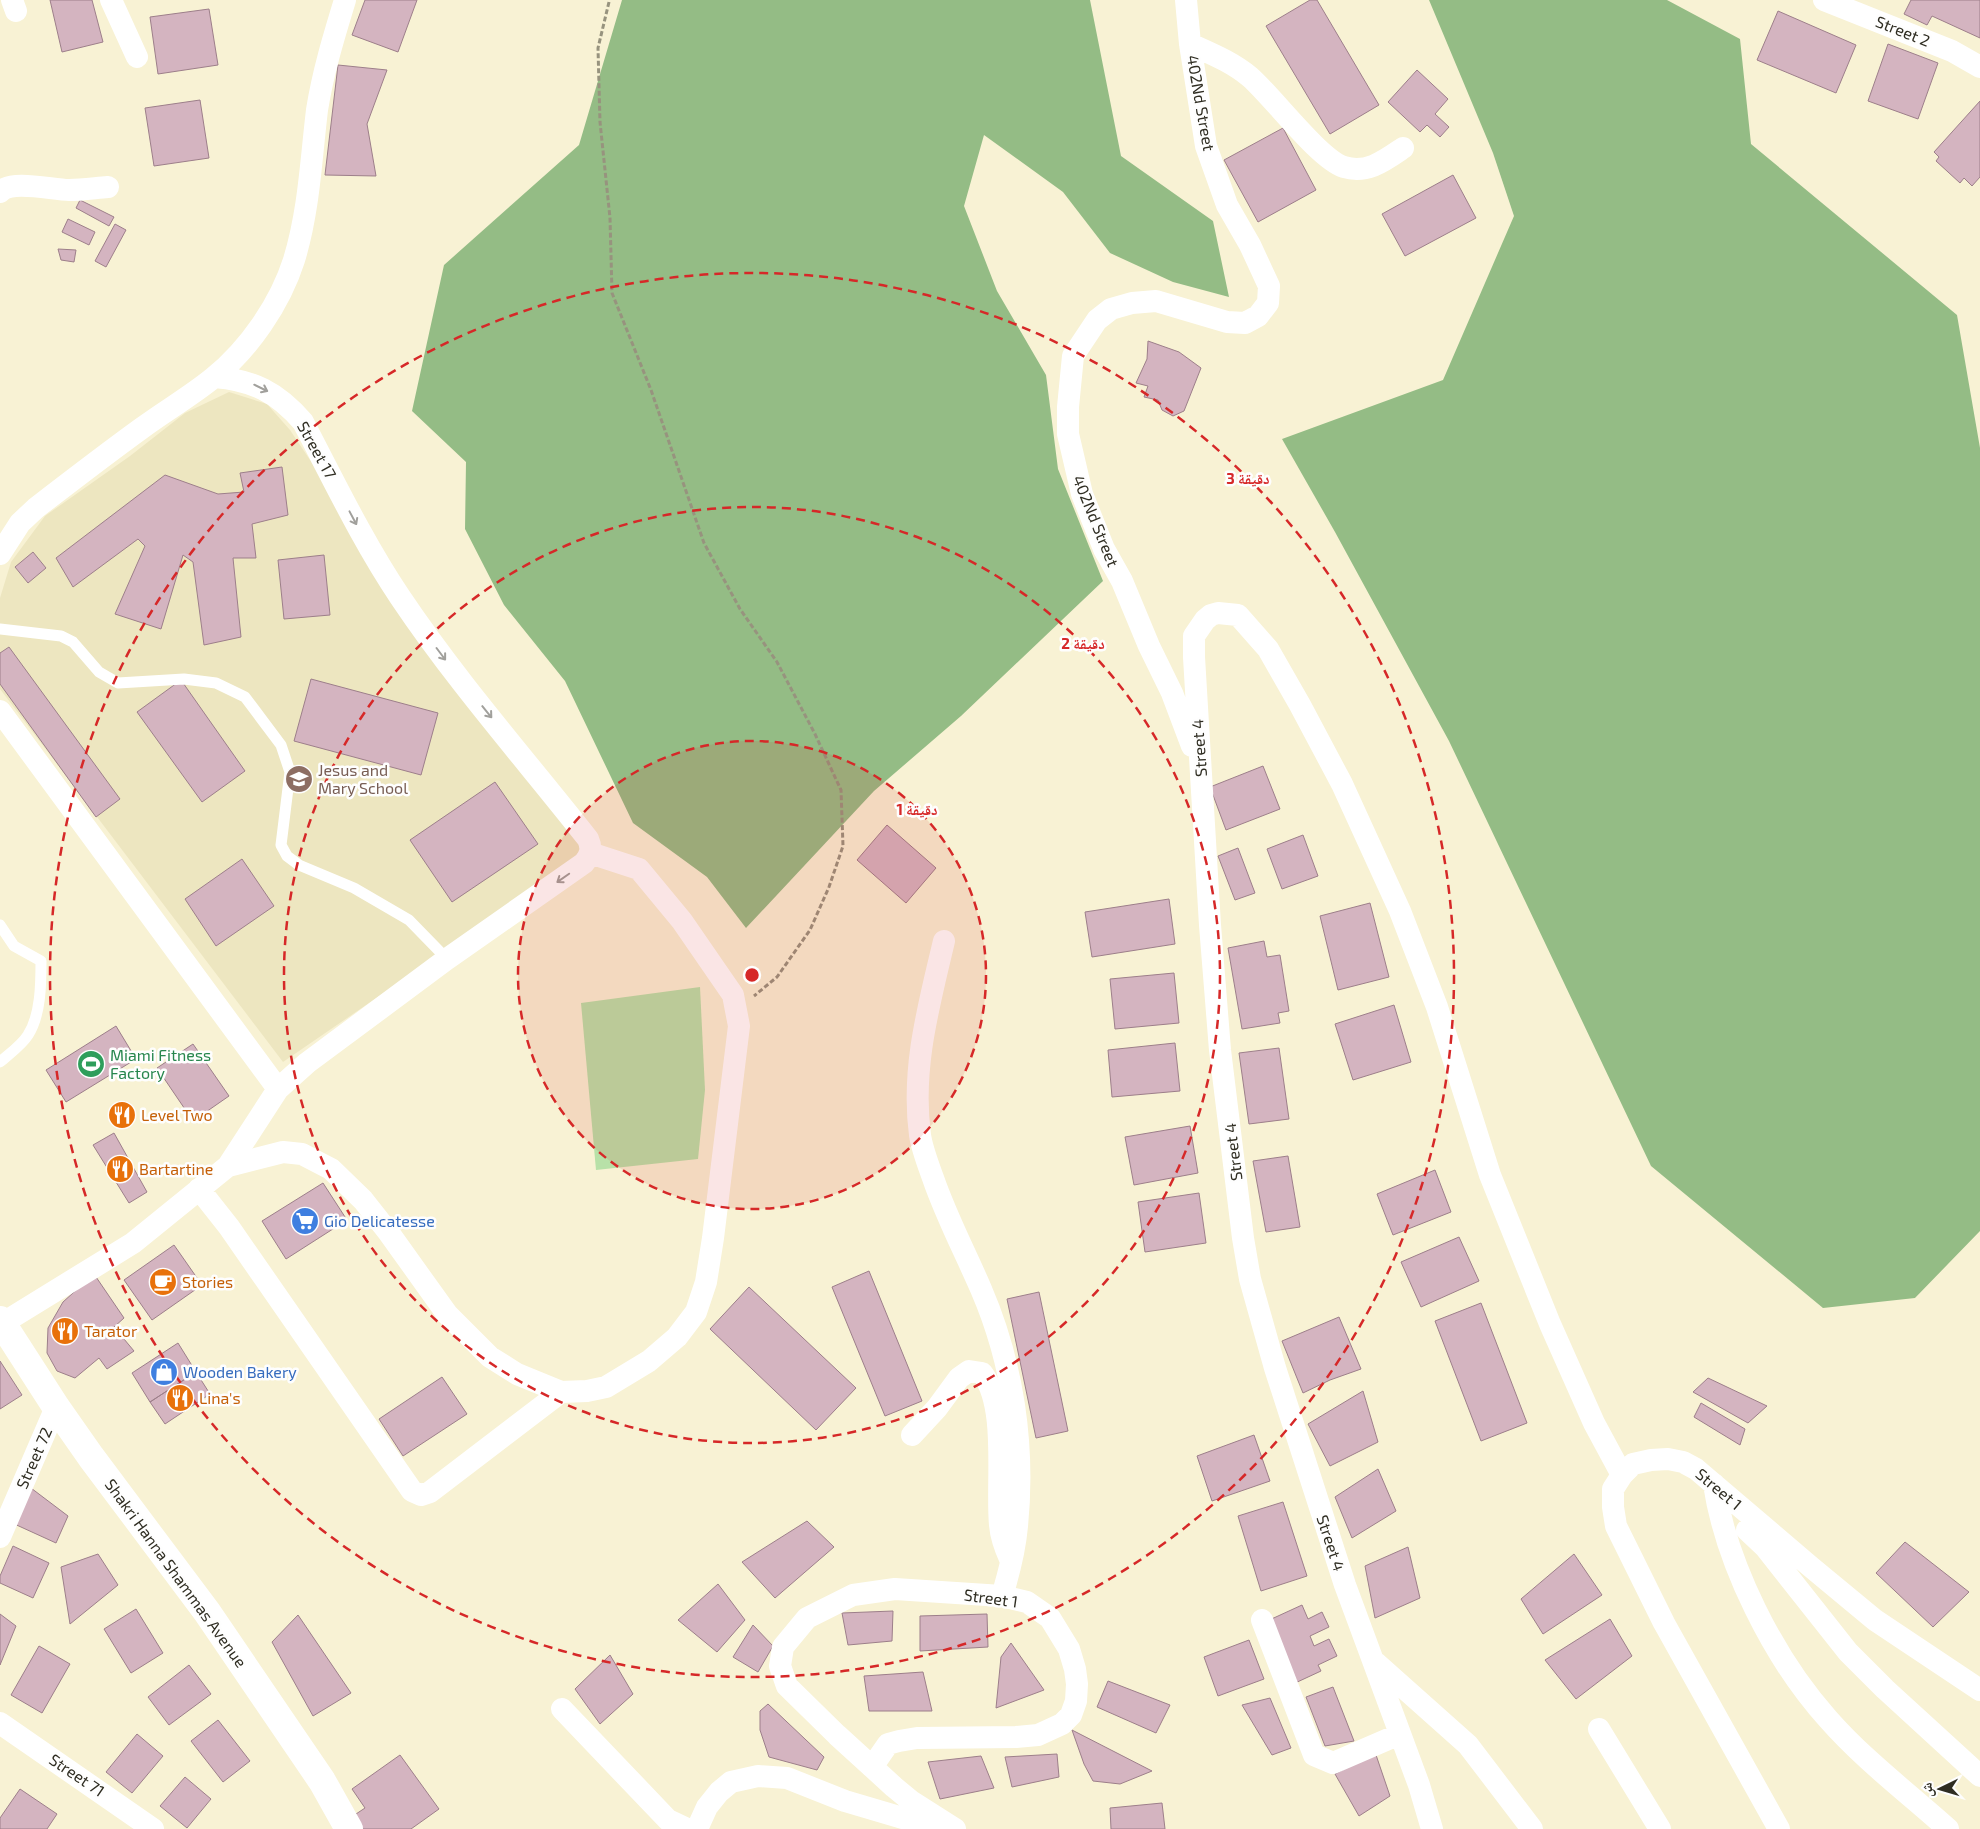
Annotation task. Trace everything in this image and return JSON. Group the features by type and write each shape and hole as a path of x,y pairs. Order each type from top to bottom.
{"street":[{"path":"111,0 137,57"},
{"path":"0,554 20,523 36,508 141,428 214,377 236,356 260,327 279,295 293,261 306,205 327,60 345,0"},
{"name":"402Nd Street","path":"1186,0 1190,44 1206,146 1227,204 1250,245 1269,286 1268,302 1258,316 1245,323 1227,322 1156,301 1132,303 1111,309 1097,320 1073,356 1068,425 1074,465 1082,494 1104,549 1122,581 1149,646 1172,693 1200,769"},
{"name":"Street 2","path":"1824,0 1952,51 1980,67"},
{"path":"1190,44 1231,62 1271,98 1323,153 1343,166 1371,168 1382,163 1403,148"},
{"path":"0,192 3,188 13,186 68,190 108,187"},
{"name":"Street 17","path":"214,377 248,382 264,389 279,398 303,422 374,557 426,634 588,839 590,853"},
{"name":"Street 4","path":"1432,1829 1419,1785 1339,1566 1275,1368 1250,1279 1243,1238 1220,1050 1195,691 1194,636 1205,620 1212,615 1218,613 1238,614 1268,649 1342,784 1397,903 1437,1007 1494,1184 1550,1324 1594,1423 1622,1475"},
{"path":"0,712 278,1089"},
{"path":"2,1321 133,1243 228,1166 278,1089 307,1063 447,959 584,863 590,853 639,869 682,921 733,995 739,1026 706,1282 696,1312 677,1338 649,1361 606,1387 587,1391 561,1392 518,1374 490,1357 447,1314 363,1200 331,1169 302,1154 283,1152 228,1166"},
{"path":"944,941 923,1029 918,1069 917,1107 920,1136 942,1204 982,1290 1012,1386 1019,1499 1017,1528 1011,1563 1002,1596"},
{"path":"199,1189 229,1227 412,1491 420,1495 430,1492 561,1392"},
{"name":"Shakri Hanna Shammas Avenue","path":"2,1321 56,1407 91,1457 207,1612 322,1781 349,1829"},
{"path":"912,1435 938,1408 959,1378 970,1371 982,1373 990,1383 996,1410 999,1452 1000,1527 1011,1563"},
{"name":"Street 72","path":"0,1537 56,1407"},
{"name":"Street 1","path":"1622,1475 1633,1464 1651,1460 1668,1459 1683,1462 1696,1469 1716,1494 1875,1620 1980,1690"},
{"path":"1622,1475 1613,1490 1616,1526 1664,1623 1779,1829"},
{"path":"1716,1494 1739,1522 1765,1547 1848,1652 1885,1690 1980,1776"},
{"path":"1716,1494 1731,1553 1742,1580 1764,1624 1793,1674 1827,1719 1856,1748 1948,1829"},
{"name":"Street 1","path":"872,1767 888,1744 899,1741 916,1738 1038,1735 1062,1724 1071,1715 1076,1701 1077,1684 1069,1649 1050,1618 1027,1602 1002,1596 895,1589 853,1594 807,1618 783,1646 780,1666 787,1686 872,1767 911,1801 955,1829"},
{"path":"1262,1620 1314,1755 1333,1763 1400,1734"},
{"path":"1373,1661 1468,1745 1532,1829"},
{"path":"562,1709 668,1820 687,1829"},
{"name":"Street 71","path":"0,1723 153,1829"},
{"path":"1599,1730 1660,1829"},
{"path":"697,1829 706,1807 719,1792 731,1782 758,1776 787,1778 845,1801 940,1829"}],"lane":[{"path":"0,629 61,636 73,642 99,672 118,683 184,679 216,683 245,697 281,745 290,772 281,845 286,856 299,865 354,888 409,920 447,959"},
{"path":"0,924 14,946 41,961 41,977 38,1009 28,1035 0,1062"}],"path":[{"path":"609,2 598,48 600,122 610,218 612,293 651,390 704,543 740,609 777,662 815,734 841,790 843,846 829,887 810,930 777,977 736,1011"}],"shaded area":[{"name":"Jesus and Mary School","path":"229,392 267,404 290,430 330,490 586,854 283,1062 0,689 0,598 11,562 45,516 130,456 185,413"}],"green space":[{"path":"622,0 1090,0 1121,156 1213,221 1229,297 1173,282 1110,253 1063,192 984,135 964,206 997,291 1046,375 1058,469 1103,581 961,716 874,791 746,928 707,877 633,823 565,681 504,605 465,529 466,462 412,411 444,265 579,145"},
{"path":"1429,0 1667,0 1740,39 1751,144 1957,315 1980,448 1980,1231 1915,1298 1823,1308 1651,1166 1449,741 1282,439 1443,380 1514,216 1493,153"},
{"path":"700,987 705,1090 698,1159 596,1170 581,1003"}],"building":[{"path":"50,0 92,0 103,42 62,52"},
{"path":"365,0 417,0 398,52 352,35"},
{"path":"1310,0 1317,0 1379,105 1330,134 1266,26"},
{"path":"1911,0 1980,0 1980,38 1932,16 1927,25 1904,14"},
{"path":"209,9 218,65 158,74 150,17"},
{"path":"1778,11 1856,45 1836,93 1757,60"},
{"path":"1888,44 1938,63 1918,119 1868,101"},
{"path":"338,65 387,70 367,124 376,176 325,175"},
{"path":"1417,70 1448,99 1435,114 1449,127 1440,137 1427,125 1420,132 1388,102"},
{"path":"200,100 209,158 154,166 145,108"},
{"path":"1980,101 1980,177 1972,186 1964,178 1960,183 1936,161 1939,157 1934,152"},
{"path":"1283,128 1316,190 1258,222 1224,160"},
{"path":"1453,175 1476,218 1405,256 1382,214"},
{"path":"80,200 114,217 109,226 76,208"},
{"path":"68,219 95,232 89,245 62,232"},
{"path":"115,224 126,230 106,267 95,261"},
{"path":"58,249 76,250 74,262 61,260"},
{"path":"1148,341 1179,352 1201,368 1184,411 1173,416 1162,410 1158,400 1144,397 1148,386 1136,383 1147,359"},
{"path":"282,467 288,515 252,524 256,558 233,558 241,637 204,645 193,562 183,555 161,629 115,614 145,546 138,539 73,587 56,558 165,475 218,494 244,492 240,473"},
{"path":"33,552 46,568 28,583 15,567"},
{"path":"324,555 330,615 284,619 278,560"},
{"path":"9,647 120,799 96,817 0,684 0,653"},
{"path":"311,679 438,713 421,775 294,741"},
{"path":"181,680 245,771 202,802 137,712"},
{"path":"1263,766 1280,809 1226,830 1210,787"},
{"path":"495,782 538,844 452,902 410,840"},
{"path":"887,825 936,868 906,903 857,860"},
{"path":"1303,835 1318,876 1282,889 1267,849"},
{"path":"1238,848 1255,893 1235,900 1218,856"},
{"path":"242,859 274,906 216,946 185,899"},
{"path":"1169,899 1175,944 1092,957 1085,912"},
{"path":"1370,903 1389,977 1338,990 1320,916"},
{"path":"1264,941 1267,957 1280,955 1289,1011 1278,1013 1280,1023 1242,1029 1228,948"},
{"path":"1174,973 1179,1023 1115,1029 1110,979"},
{"path":"1394,1005 1411,1062 1353,1080 1335,1024"},
{"name":"Miami Fitness Factory","path":"116,1026 136,1059 66,1102 46,1070"},
{"path":"1175,1043 1180,1091 1112,1097 1108,1050"},
{"path":"193,1044 229,1096 193,1121 157,1068"},
{"path":"1279,1048 1289,1119 1249,1124 1239,1053"},
{"path":"1190,1126 1198,1173 1134,1185 1125,1137"},
{"name":"Bartartine","path":"114,1133 147,1192 129,1203 93,1145"},
{"path":"1288,1156 1300,1227 1266,1232 1253,1161"},
{"path":"1435,1170 1451,1212 1393,1235 1377,1194"},
{"name":"Gio Delicatesse","path":"323,1183 347,1220 286,1259 262,1221"},
{"path":"1199,1193 1206,1243 1145,1252 1138,1202"},
{"path":"1459,1237 1479,1281 1421,1307 1401,1262"},
{"name":"Stories","path":"174,1245 202,1285 152,1320 124,1280"},
{"path":"869,1271 922,1401 885,1416 832,1287"},
{"path":"94,1274 124,1318 114,1327 134,1351 107,1369 99,1358 75,1378 57,1371 47,1353 48,1328 63,1302"},
{"path":"749,1287 856,1388 816,1430 710,1329"},
{"path":"1039,1292 1068,1431 1036,1438 1007,1299"},
{"path":"1481,1303 1527,1423 1481,1441 1435,1321"},
{"path":"1339,1317 1361,1369 1330,1380 1303,1393 1282,1341"},
{"name":"Wooden Bakery","path":"178,1343 196,1372 150,1402 132,1373"},
{"path":"0,1361 22,1395 0,1409"},
{"name":"Lina's","path":"196,1372 210,1394 165,1424 150,1402"},
{"path":"442,1377 467,1414 403,1456 379,1419"},
{"path":"1708,1378 1767,1406 1748,1423 1693,1392"},
{"path":"1363,1391 1378,1442 1330,1466 1308,1424"},
{"path":"1701,1403 1745,1429 1740,1445 1694,1417"},
{"path":"1254,1435 1270,1481 1212,1501 1197,1456"},
{"path":"1378,1469 1396,1511 1352,1538 1335,1497"},
{"path":"27,1485 68,1516 56,1543 10,1522"},
{"path":"1283,1502 1307,1576 1261,1591 1238,1516"},
{"path":"807,1521 834,1547 775,1598 742,1562"},
{"path":"1905,1542 1969,1592 1933,1627 1876,1573"},
{"path":"13,1546 49,1563 33,1598 0,1583 0,1576"},
{"path":"1408,1547 1420,1598 1375,1618 1365,1566"},
{"path":"98,1554 118,1585 70,1624 61,1567"},
{"path":"1574,1554 1602,1595 1543,1634 1521,1599"},
{"path":"718,1584 745,1620 717,1652 678,1620"},
{"path":"1302,1605 1308,1619 1322,1612 1329,1627 1310,1636 1314,1646 1329,1639 1337,1656 1318,1665 1321,1671 1293,1684 1265,1622"},
{"path":"136,1609 163,1653 131,1673 104,1629"},
{"path":"893,1611 892,1641 848,1645 842,1613"},
{"path":"0,1614 16,1626 0,1665"},
{"path":"987,1614 988,1647 920,1651 920,1616"},
{"path":"298,1615 351,1693 313,1716 272,1642"},
{"path":"1610,1619 1632,1656 1576,1699 1545,1660"},
{"path":"753,1625 773,1646 758,1672 733,1657"},
{"path":"1249,1640 1264,1679 1218,1696 1204,1657"},
{"path":"1011,1643 1044,1690 996,1708 1001,1657"},
{"path":"39,1646 70,1664 42,1713 11,1695"},
{"path":"610,1655 633,1694 600,1724 575,1689"},
{"path":"189,1665 211,1694 169,1725 148,1697"},
{"path":"923,1672 932,1711 869,1711 864,1676"},
{"path":"1108,1681 1170,1705 1156,1733 1097,1707"},
{"path":"1333,1687 1354,1741 1325,1746 1306,1697"},
{"path":"1270,1698 1291,1748 1272,1755 1242,1705"},
{"path":"768,1704 824,1757 817,1770 769,1757 760,1730 760,1711"},
{"path":"218,1720 250,1761 223,1782 191,1741"},
{"path":"1072,1730 1152,1771 1120,1784 1093,1781 1084,1764"},
{"path":"137,1734 163,1756 132,1793 106,1772"},
{"path":"1375,1752 1390,1796 1359,1816 1335,1774"},
{"path":"1057,1754 1059,1777 1012,1787 1005,1757"},
{"path":"400,1755 439,1809 411,1829 362,1829 353,1816 365,1808 352,1789"},
{"path":"981,1756 994,1788 940,1799 928,1762"},
{"path":"185,1777 211,1799 187,1828 160,1806"},
{"path":"20,1789 57,1814 47,1829 0,1829 0,1818"},
{"path":"1162,1803 1165,1829 1111,1829 1110,1808"}],"place":[{"name":"Jesus and Mary School","path":"299,779"},
{"name":"Miami Fitness Factory","path":"91,1064"},
{"name":"Level Two","path":"122,1115"},
{"name":"Bartartine","path":"120,1169"},
{"name":"Gio Delicatesse","path":"305,1221"},
{"name":"Stories","path":"163,1282"},
{"name":"Tarator","path":"65,1331"},
{"name":"Wooden Bakery","path":"164,1372"},
{"name":"Lina's","path":"180,1398"}]}
